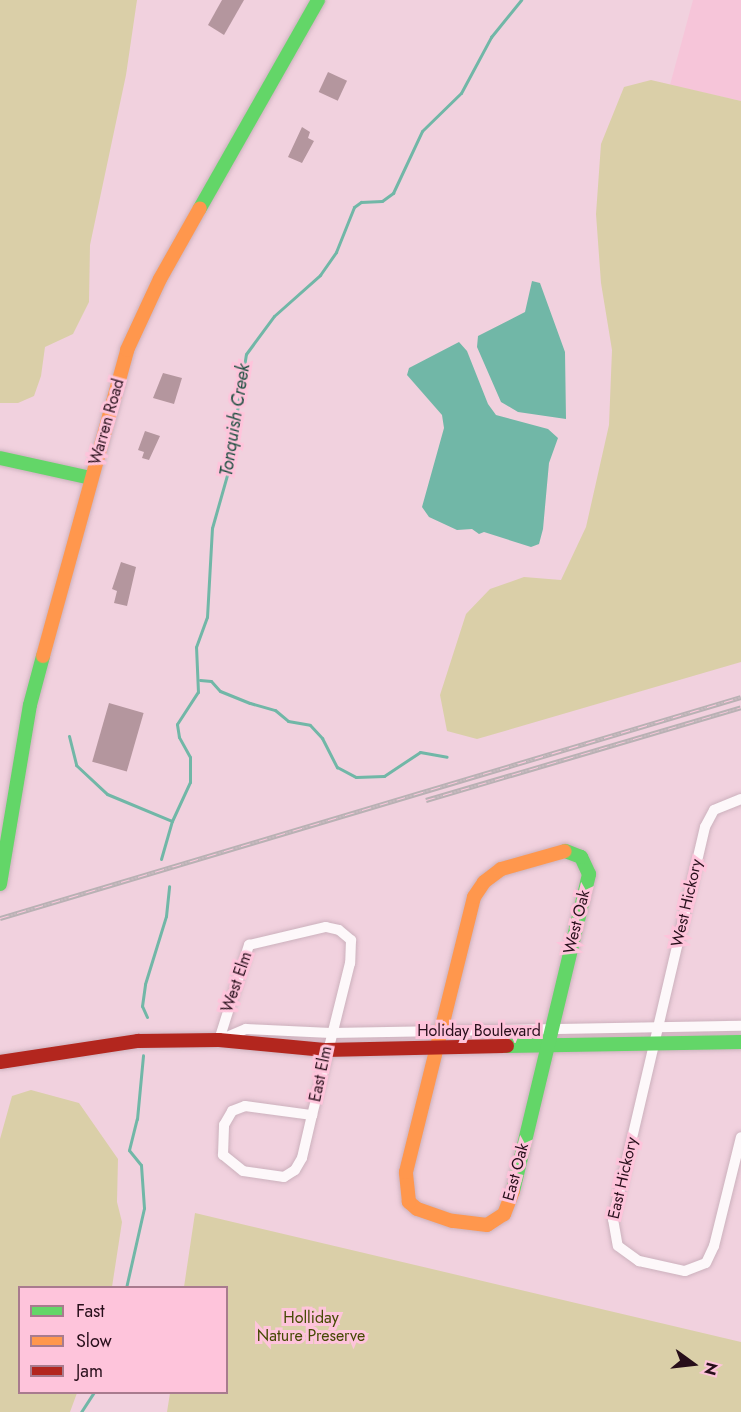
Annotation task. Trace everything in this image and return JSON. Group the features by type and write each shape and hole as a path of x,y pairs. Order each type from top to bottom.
{"street":[{"name":"Warren Road","path":"0,884 30,705 91,478 139,321 318,0"},
{"path":"0,458 91,478"},
{"name":"West Hickory","path":"657,1027 708,819 723,804 741,799"},
{"name":"West Oak","path":"440,1030 474,897 484,882 501,869 565,851 581,856 589,874 549,1031"},
{"name":"West Elm","path":"219,1040 249,945 326,927 339,930 351,940 350,963 330,1033"},
{"name":"Holiday Boulevard","path":"219,1040 246,1029 330,1033 741,1026"},
{"name":"East Hickory","path":"657,1027 613,1219 618,1246 639,1261 685,1271 706,1263 714,1246 741,1137"},
{"name":"East Oak","path":"440,1030 405,1190 408,1202 417,1209 478,1226 497,1221 512,1195 549,1031"},
{"name":"East Elm","path":"312,1115 245,1106 232,1111 224,1125 223,1155 243,1171 284,1177 295,1170 302,1158 312,1115 325,1050 330,1033"},
{"name":"Holiday Boulevard","path":"0,1062 138,1041 219,1040 325,1050 741,1042"}],"shaded area":[{"path":"693,0 741,0 741,101 670,85"},
{"path":"532,281 540,283 565,352 566,419 518,412 501,402 477,347 478,336 525,312"},
{"path":"459,342 467,351 488,404 496,415 548,429 558,438 549,463 543,529 539,544 531,547 484,532 479,534 472,529 457,530 429,517 422,507 444,428 442,415 407,375 409,368"}],"green space":[{"path":"0,0 137,0 126,75 90,245 89,302 73,334 45,347 41,376 34,396 18,403 0,403"},
{"path":"651,80 741,101 741,662 477,739 447,731 440,695 466,614 490,589 524,577 561,580 586,527 609,425 612,350 601,283 596,214 601,144 624,87"},
{"path":"31,1090 79,1103 118,1159 117,1202 122,1222 112,1286 18,1286 18,1394 77,1394 70,1412 0,1412 0,1139 12,1096"},
{"name":"Holliday Nature Preserve","path":"195,1213 741,1342 741,1412 167,1412 170,1394 228,1394 228,1286 184,1286"}],"building":[{"path":"222,0 244,0 224,35 208,25"},
{"path":"328,72 347,81 338,101 319,92"},
{"path":"302,127 310,132 308,138 314,141 302,163 288,157"},
{"path":"163,373 182,378 174,404 153,398"},
{"path":"145,431 160,436 149,460 142,458 144,452 138,450"},
{"path":"121,562 136,567 127,606 114,603 117,591 112,589"},
{"path":"109,703 144,713 127,772 92,762"}],"waterway":[{"name":"Tonquish Creek","path":"161,859 172,821 190,782 190,757 179,737 177,724 198,692 196,647 207,617 212,528 227,475 246,354 274,316 320,275 336,252 354,207 361,202 382,201 393,193 422,131 461,93 491,37 521,0"},
{"path":"200,680 211,681 220,691 275,710 288,721 310,725 322,738 337,767 356,777 384,776 420,752 447,757"},
{"path":"69,736 76,765 107,794 172,821"},
{"name":"Tonquish Creek","path":"147,1017 142,1006 145,984 166,916 169,886"},
{"name":"Tonquish Creek","path":"126,1286 144,1208 141,1165 129,1150 137,1119 143,1055"},
{"name":"Tonquish Creek","path":"81,1412 93,1394"}],"railway":[{"path":"0,918 741,697"},
{"path":"426,800 741,707"}],"traffic: fast":[{"path":"200,208 318,0"},
{"path":"0,458 91,478"},
{"path":"0,884 30,705 43,656"},
{"path":"513,1191 589,874 581,857 565,851"},
{"path":"507,1046 741,1042"}],"traffic: slow":[{"path":"43,656 127,350 160,279 200,208"},
{"path":"513,1191 504,1214 487,1225 452,1221 417,1209 409,1202 406,1172 474,897 484,882 501,869 565,851"}],"traffic: jam":[{"path":"0,1062 138,1041 219,1040 325,1050 507,1046"}]}
